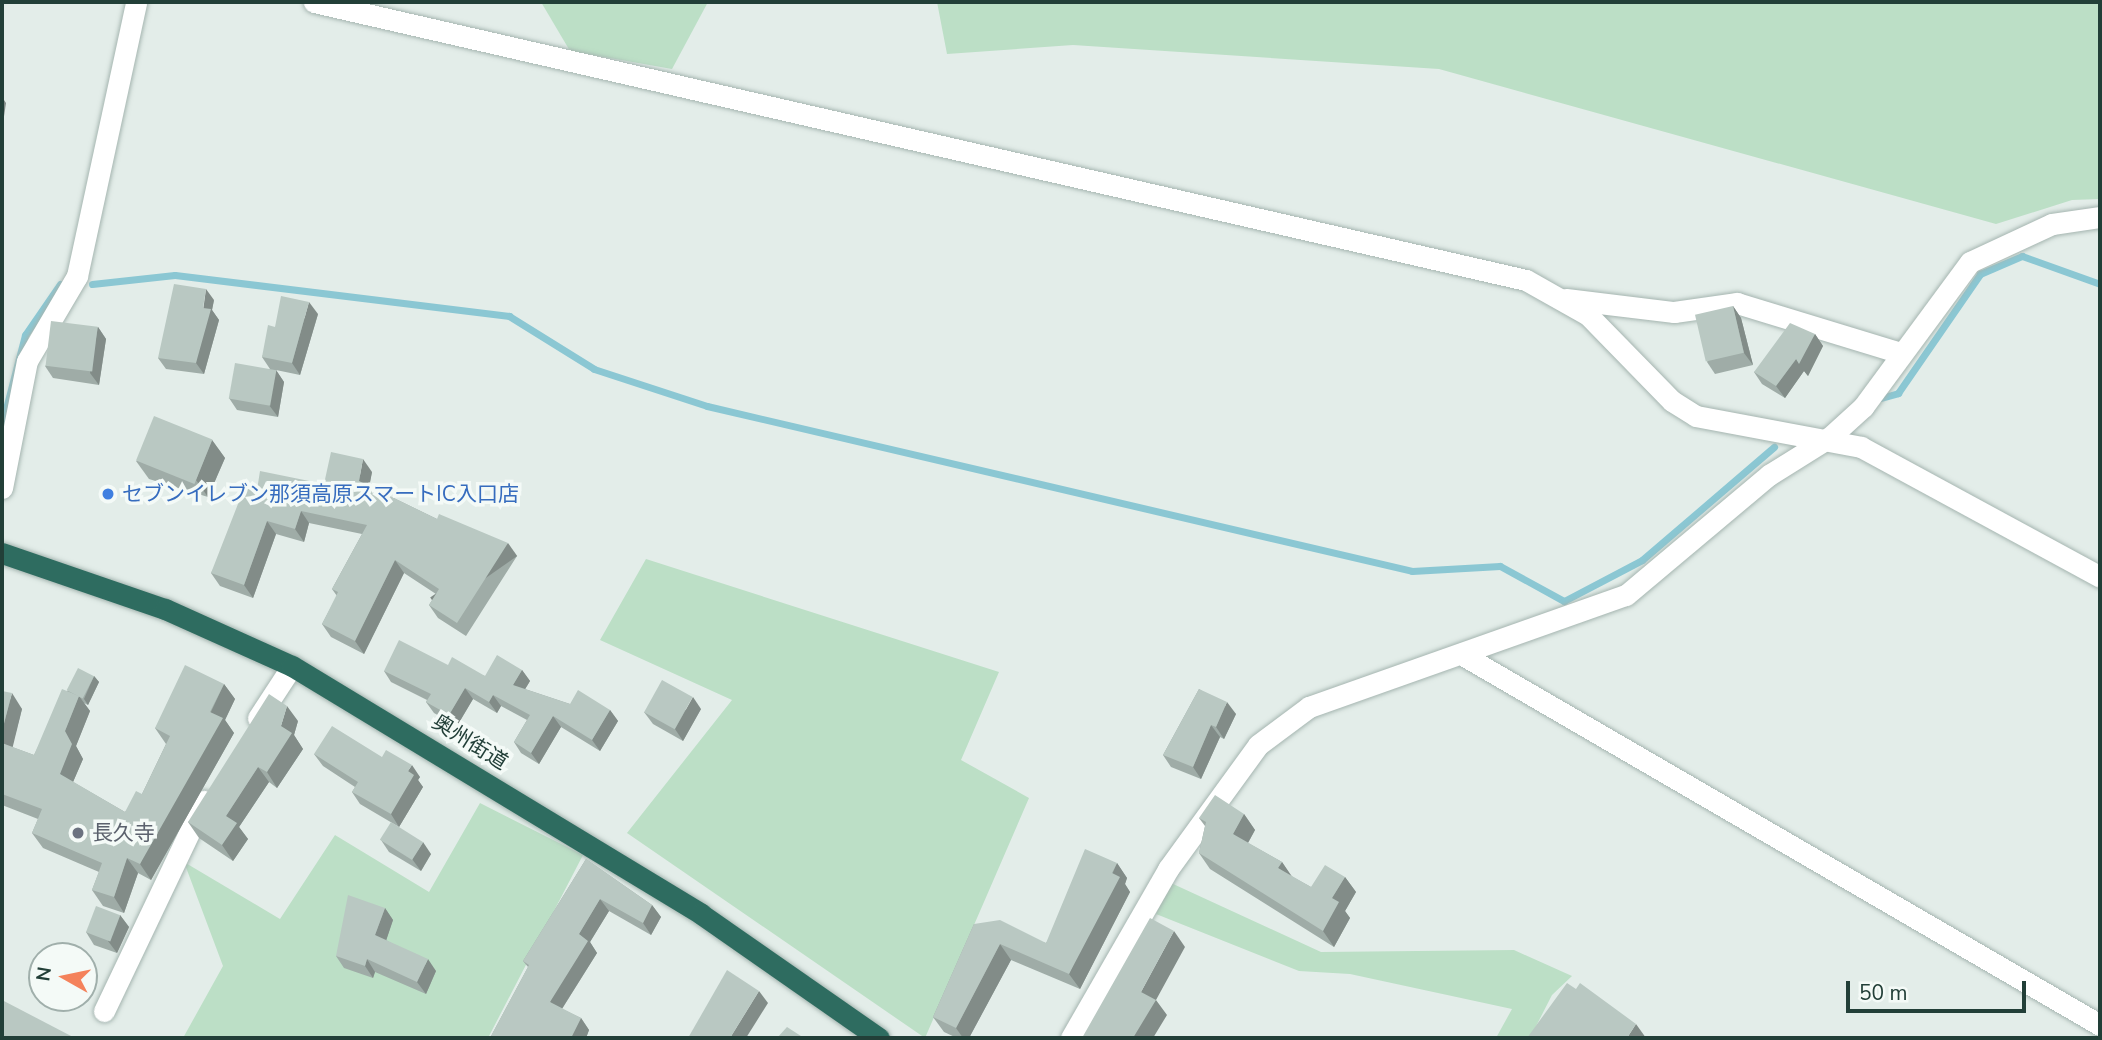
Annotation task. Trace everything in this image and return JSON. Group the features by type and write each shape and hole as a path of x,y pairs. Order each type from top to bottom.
{"highway":[{"name":"奥州街道","path":"2,553 165,609 292,666 701,914 879,1038"}],"street":[{"path":"2,488 27,361 77,276 136,2"},
{"path":"314,2 1525,280 1564,299 1672,401 1696,416 1830,437 1861,447 2100,577"},
{"path":"1071,1038 1168,869 1258,745 1309,707 1626,595 1769,475 1830,437 1863,407 1970,262 2052,224 2100,217"},
{"path":"1564,299 1664,312 1737,303 1901,353"},
{"path":"1461,654 2100,1025"},
{"path":"248,734 292,666"},
{"path":"104,1011 219,778"}],"green space":[{"path":"541,2 708,2 672,69 570,51"},
{"path":"937,2 2100,2 2100,199 2072,200 1996,224 1439,69 1073,45 947,54"},
{"path":"646,559 999,672 961,760 1029,798 925,1038 627,833 732,700 600,640"},
{"path":"480,803 583,855 488,1038 183,1038 223,966 184,862 280,919 335,835 429,892"},
{"path":"1171,883 1321,952 1514,950 1572,976 1552,995 1530,1038 1496,1038 1512,1009 1350,974 1299,971 1156,914"}],"building":[{"path":"174,284 206,289 203,308 211,309 196,363 158,358"},
{"path":"281,296 309,302 292,363 262,357 268,325 275,327"},
{"path":"1733,306 1744,353 1706,362 1695,315"},
{"path":"51,321 98,327 92,371 46,366"},
{"path":"1790,323 1815,334 1799,364 1796,359 1776,386 1754,372"},
{"path":"235,363 276,370 270,406 229,398"},
{"path":"154,416 212,440 194,484 136,461"},
{"path":"331,452 363,459 359,481 437,519 439,514 508,543 457,623 429,605 439,589 395,560 355,641 322,624 338,592 332,589 367,525 301,511 295,529 267,521 244,585 211,573 245,486 257,490 260,471 324,484"},
{"path":"399,640 448,665 452,657 485,676 497,655 522,670 513,685 570,704 578,690 610,710 592,740 553,716 531,753 514,742 530,715 493,695 489,702 465,688 449,715 426,702 431,694 384,671"},
{"path":"185,665 224,684 210,712 223,718 140,864 127,858 114,897 92,890 102,863 32,833 42,809 2,794 2,743 34,755 62,689 79,696 65,731 72,744 60,774 125,812 136,791 142,794 170,736 155,728"},
{"path":"78,668 94,676 83,698 67,690"},
{"path":"662,680 693,697 675,729 644,712"},
{"path":"1199,689 1227,702 1216,727 1211,725 1193,767 1163,755"},
{"path":"2,691 12,693 2,731"},
{"path":"269,694 287,706 281,726 292,733 267,772 258,767 226,816 237,823 222,845 188,822"},
{"path":"332,726 382,757 386,750 412,765 408,771 414,775 391,814 352,792 358,782 314,754"},
{"path":"1215,795 1244,814 1233,834 1282,862 1278,868 1311,887 1325,865 1345,877 1332,898 1339,902 1323,931 1199,853 1206,822 1199,818"},
{"path":"391,822 423,842 412,860 380,840"},
{"path":"1085,849 1117,863 1112,873 1120,877 1069,974 1000,944 956,1028 933,1017 974,924 1000,920 1046,943"},
{"path":"586,859 652,905 643,923 600,899 579,934 588,941 550,1002 581,1018 571,1038 490,1038 529,965 523,961"},
{"path":"348,895 385,908 375,935 428,959 417,982 367,959 365,966 336,956"},
{"path":"96,906 120,915 110,941 86,932"},
{"path":"1150,918 1174,931 1141,992 1156,1000 1133,1038 1082,1038"},
{"path":"727,970 759,991 730,1038 688,1038"},
{"path":"1567,983 1576,989 1580,983 1636,1024 1627,1038 1527,1038"},
{"path":"2,1000 73,1037 2,1038"},
{"path":"787,1027 804,1038 777,1038"}],"waterway":[{"path":"1881,398 1898,393 1980,274 2022,256 2100,284"},
{"path":"92,284 175,275 509,316 594,369 707,406 1412,571 1500,566 1564,601 1642,560 1774,447"},
{"path":"2,424 25,335 60,284"}],"place":[{"name":"セブンイレブン那須高原スマートIC入口店","path":"108,494"},
{"name":"長久寺","path":"78,833"}]}
